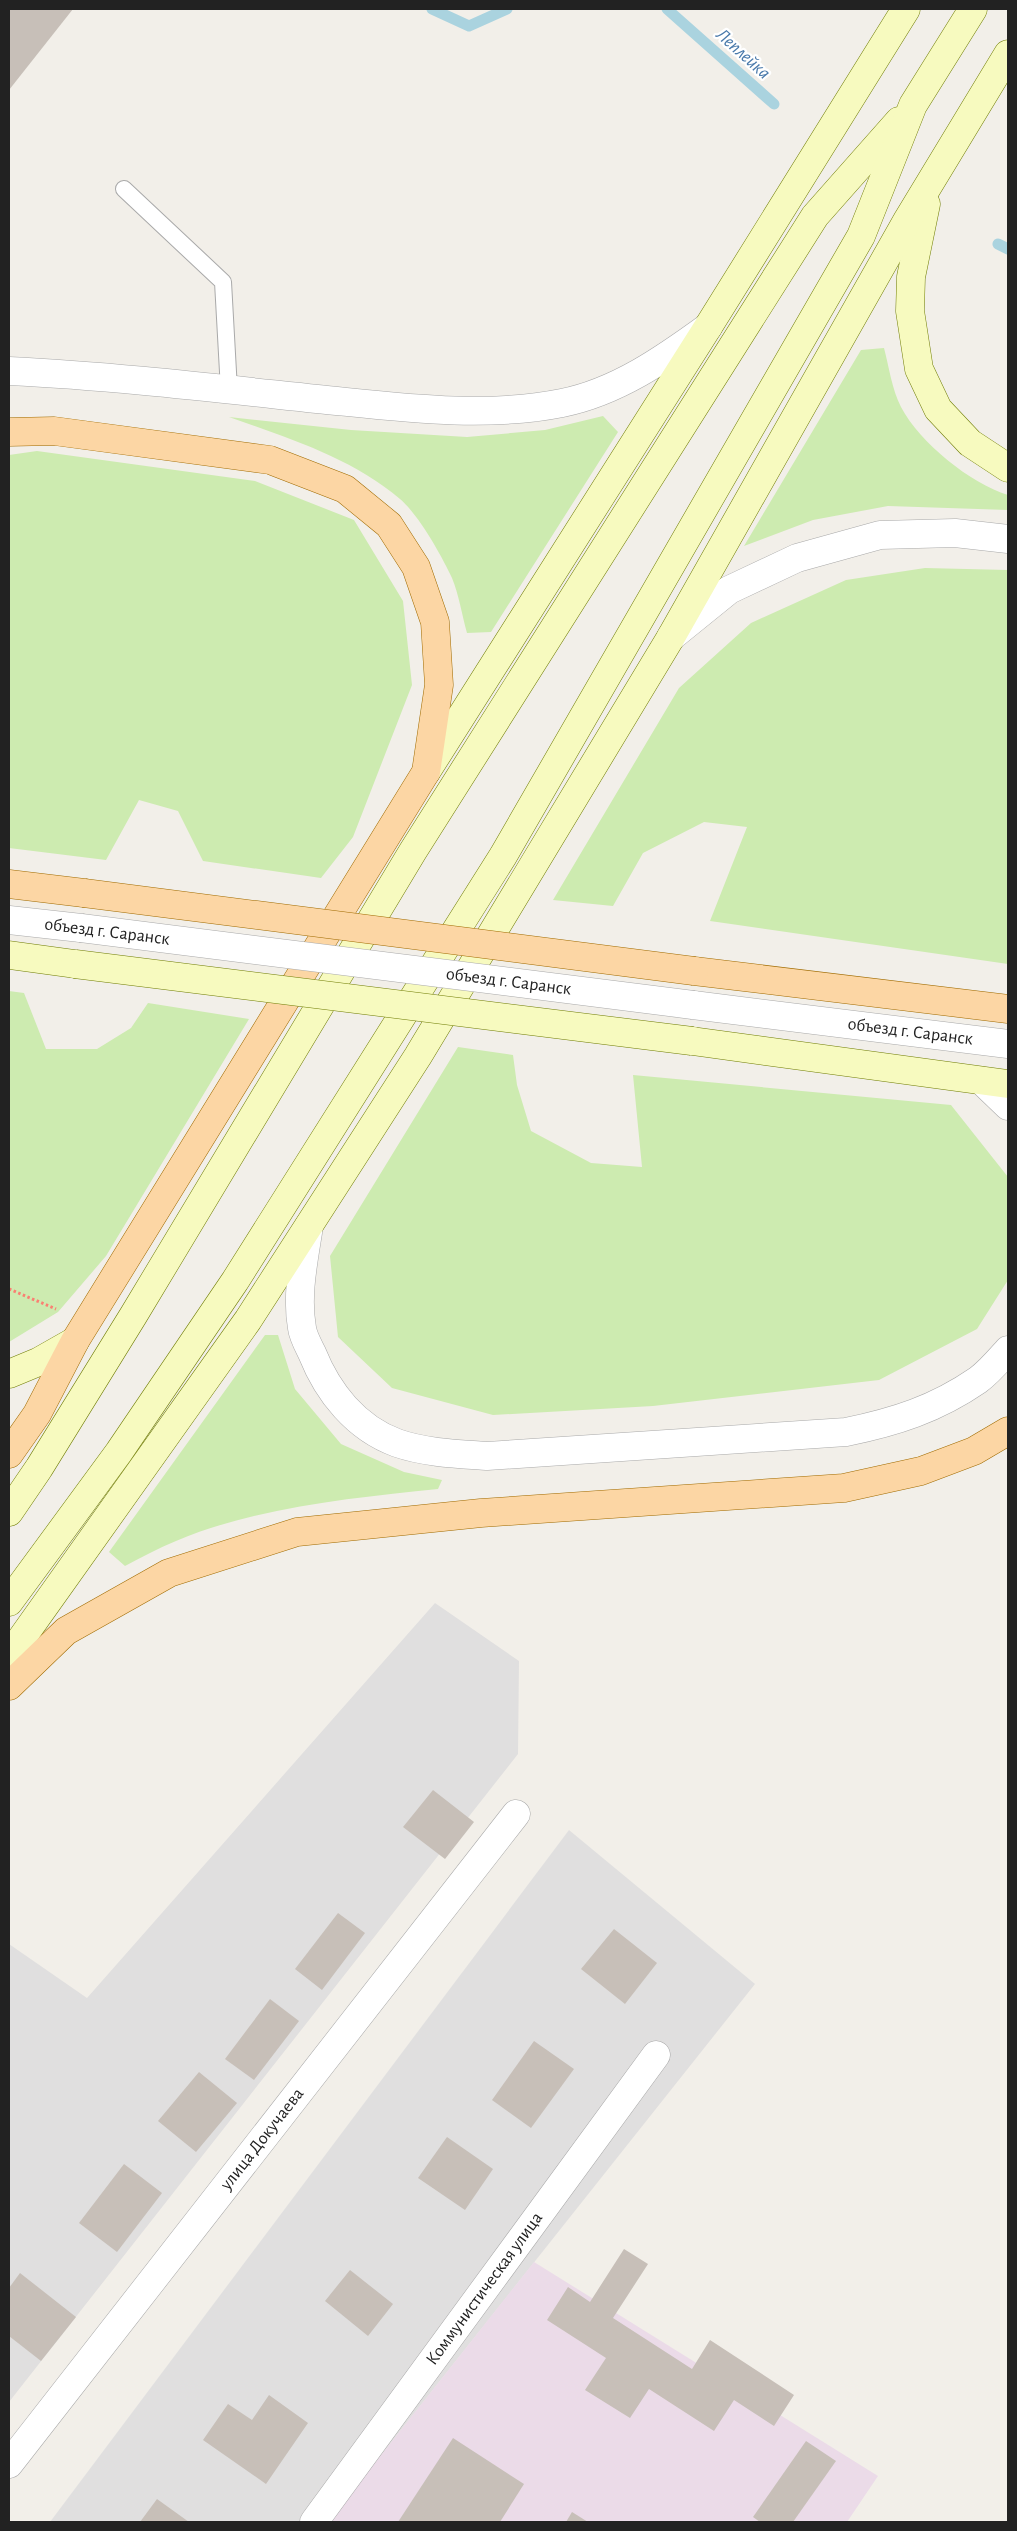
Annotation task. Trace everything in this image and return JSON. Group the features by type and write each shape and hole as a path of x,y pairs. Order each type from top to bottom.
{"main road":[{"path":"9,1454 36,1414 81,1331 426,772 708,327 906,9"},
{"path":"9,1512 39,1468 138,1308 413,850 815,216 913,105 973,9"},
{"path":"9,1656 248,1320 418,1056 671,636 930,183 1008,54"},
{"path":"9,1602 119,1452 235,1280 503,856 861,236 913,105"},
{"path":"930,183 911,277 910,311 919,369 938,409 970,443 1008,468"},
{"path":"9,432 54,431 270,460 345,489 388,525 416,567 435,622 439,685 426,772"},
{"path":"9,884 1008,1009"},
{"path":"9,955 692,1041 995,1082"},
{"path":"9,1374 38,1362 81,1331"},
{"path":"9,1686 66,1631 169,1573 297,1532 481,1513 844,1488 921,1471 974,1451 1008,1431"}],"street":[{"path":"9,371 114,378 410,408 493,411 562,403 609,388 660,362 708,327"},
{"path":"671,636 729,590 797,558 880,535 956,533 1008,539"},
{"name":"объезд г. Саранск","path":"9,920 1008,1044"},
{"path":"995,1082 1008,1106"},
{"path":"309,1226 301,1279 302,1329 317,1367 339,1403 365,1427 398,1443 442,1453 487,1456 846,1432 893,1422 932,1407 979,1379 1008,1350"},
{"name":"улица Докучаева","path":"9,2464 516,1814"},
{"name":"Коммунистическая улица","path":"314,2522 656,2055"}],"lane":[{"path":"124,189 223,282 228,390"}],"path":[{"path":"9,1289 81,1331"}],"shaded area":[{"path":"435,1603 519,1661 518,1754 9,2402 9,1944 87,1998"},
{"path":"569,1830 755,1984 328,2522 50,2522"},
{"path":"534,2262 878,2476 847,2522 328,2522"}],"green space":[{"path":"884,348 895,393 909,421 933,448 947,460 978,481 1008,495 1008,510 888,506 813,520 744,546 861,350"},
{"path":"603,416 618,432 491,632 467,633 457,591 448,569 422,525 400,499 361,472 319,450 229,417 351,430 467,437 545,430"},
{"path":"37,451 255,481 354,520 403,601 412,685 353,837 321,878 203,861 178,811 139,800 106,860 9,848 9,455"},
{"path":"925,568 1008,570 1008,964 710,921 747,827 704,822 643,853 613,906 553,900 679,688 751,623 846,580"},
{"path":"9,991 24,993 46,1049 97,1049 131,1028 148,1003 249,1019 106,1256 58,1312 9,1342"},
{"path":"458,1047 513,1055 517,1085 531,1131 591,1163 642,1167 633,1075 951,1105 1008,1177 1008,1280 977,1329 879,1380 653,1406 493,1415 392,1388 338,1337 330,1256"},
{"path":"265,1335 278,1335 295,1389 341,1444 404,1472 442,1480 438,1489 339,1500 239,1520 207,1529 176,1541 125,1566 109,1552"}],"building":[{"path":"9,9 73,9 9,90"},
{"path":"433,1790 474,1822 445,1859 403,1827"},
{"path":"338,1913 365,1933 322,1990 295,1969"},
{"path":"614,1929 657,1963 625,2004 581,1969"},
{"path":"270,1999 299,2021 254,2080 225,2059"},
{"path":"534,2041 574,2069 531,2128 492,2100"},
{"path":"199,2072 237,2103 196,2152 158,2121"},
{"path":"447,2137 493,2169 465,2210 418,2178"},
{"path":"124,2164 162,2193 117,2252 79,2223"},
{"path":"624,2249 648,2264 613,2318 692,2369 710,2340 794,2395 774,2426 734,2400 714,2431 649,2389 630,2418 585,2390 606,2358 547,2320 568,2287 590,2302"},
{"path":"350,2270 393,2304 368,2336 325,2301"},
{"path":"20,2273 76,2317 41,2361 9,2336 9,2288"},
{"path":"269,2395 308,2423 266,2484 203,2440 228,2404 252,2420"},
{"path":"453,2438 524,2484 500,2522 398,2522"},
{"path":"806,2441 836,2461 793,2522 760,2522 753,2517"},
{"path":"157,2499 189,2522 140,2522"},
{"path":"572,2512 588,2522 566,2522"}],"waterway":[{"name":"Леплейка","path":"432,9 469,26 507,9"},
{"name":"Леплейка","path":"667,9 774,104"},
{"name":"Леплейка","path":"998,244 1008,249"}]}
